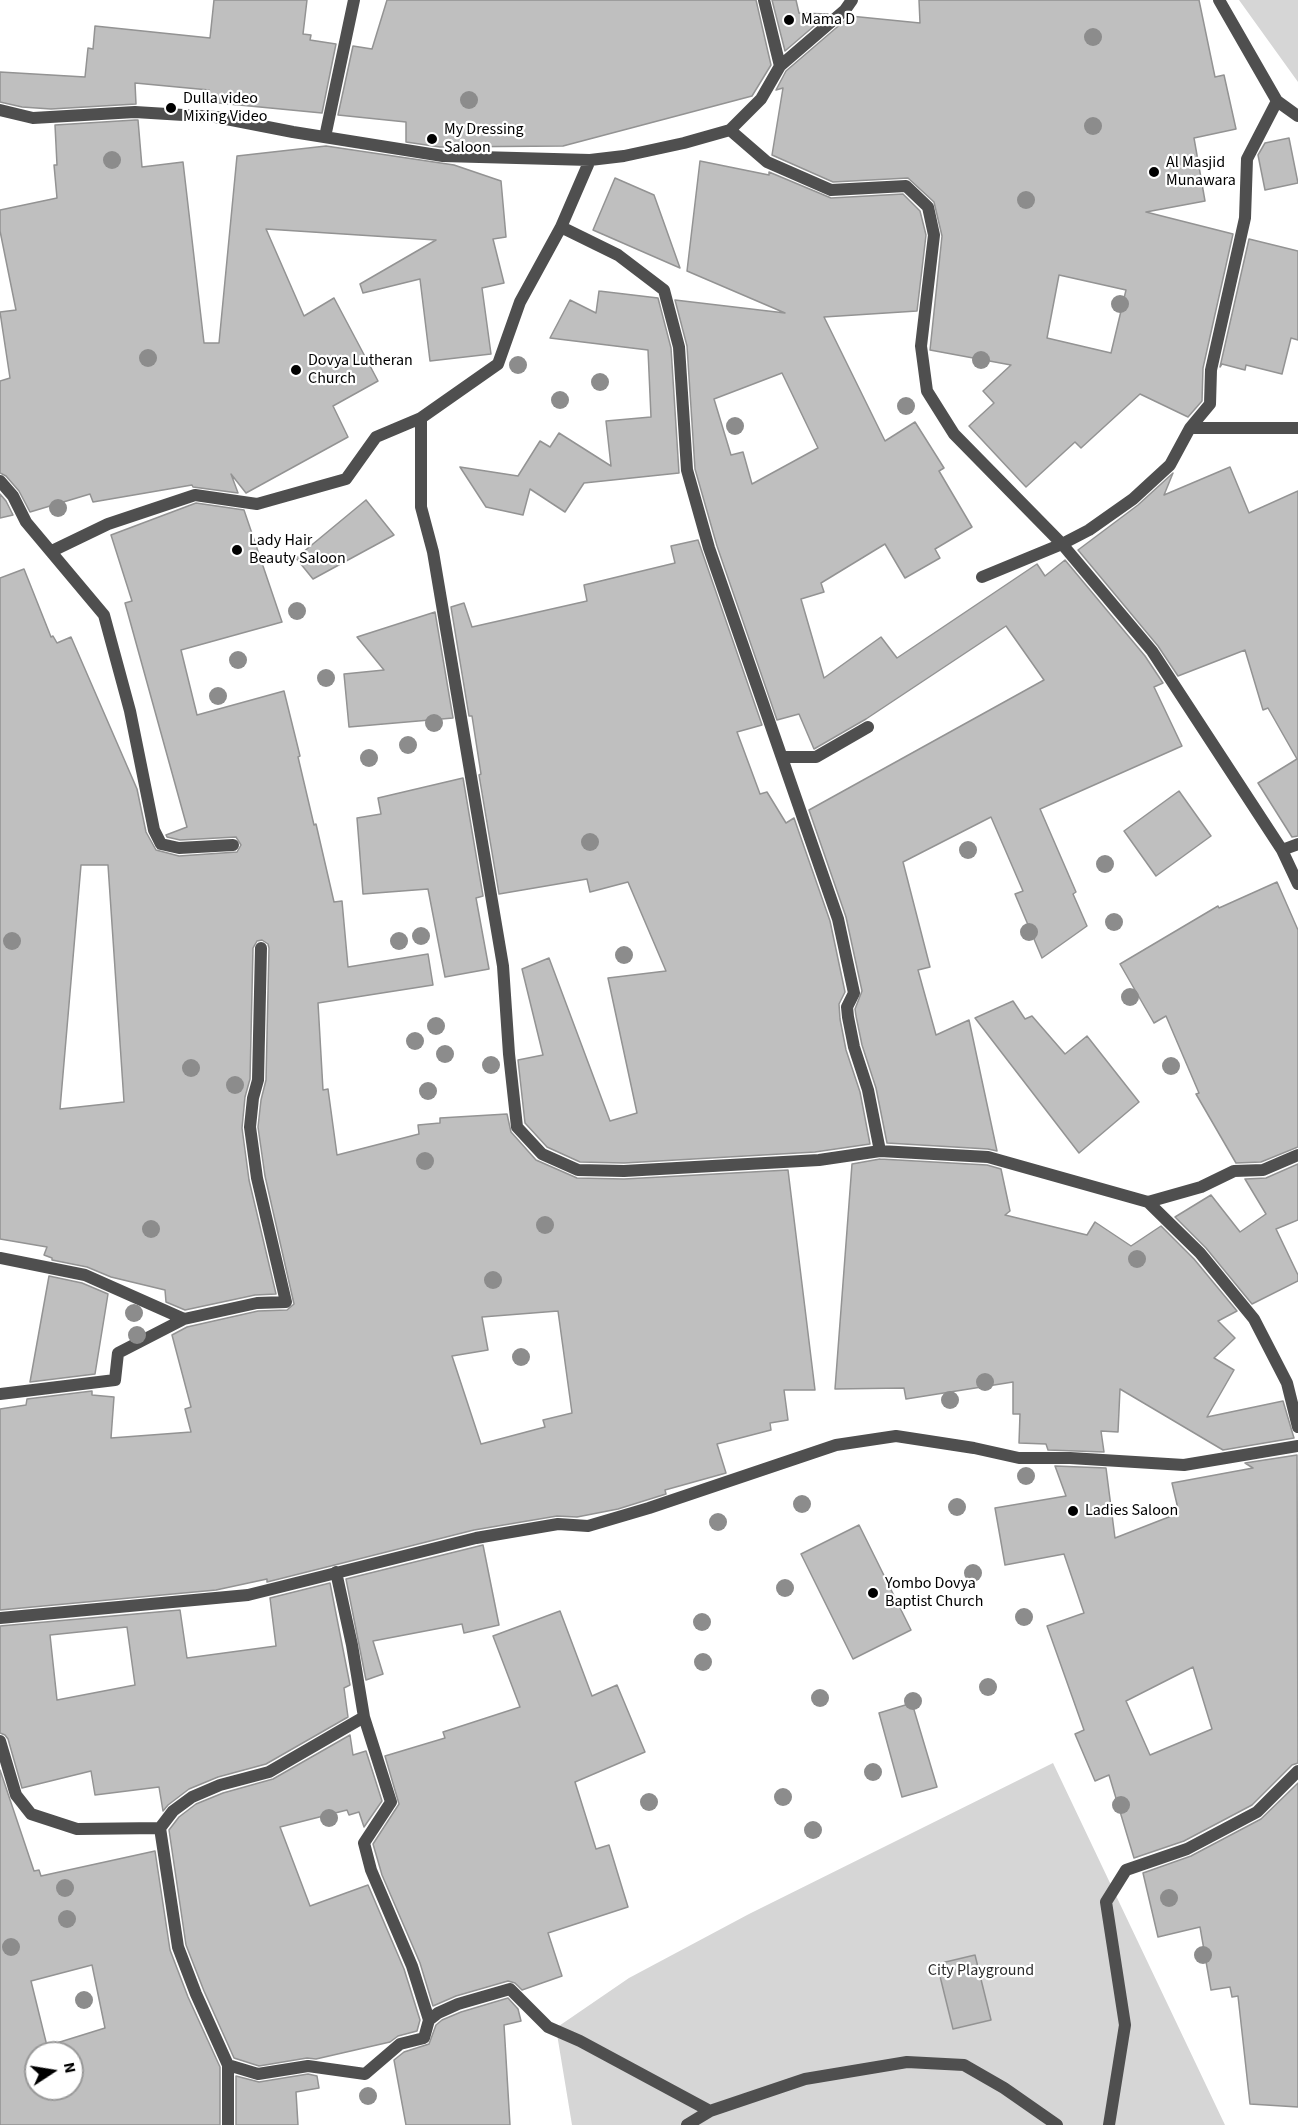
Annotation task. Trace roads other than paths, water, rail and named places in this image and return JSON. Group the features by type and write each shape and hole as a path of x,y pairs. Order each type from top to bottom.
{"street":[{"path":"325,137 354,0"},
{"path":"764,0 780,66"},
{"path":"0,111 33,118 135,112 216,117 442,156 590,160 624,156 730,130 761,99 780,66 844,10 852,0"},
{"path":"1219,0 1277,101 1298,116"},
{"path":"982,578 1089,530 1133,499 1170,465 1190,428 1210,404 1211,370 1245,218 1247,159 1277,101"},
{"path":"730,130 767,162 831,190 906,186 928,207 934,235 921,346 927,391 954,434 1062,544 1152,651 1282,850 1298,884"},
{"path":"52,551 108,524 195,495 257,504 346,479 376,437 421,417 498,364 520,302 561,227 590,160"},
{"path":"561,227 618,255 664,290 679,347 687,470 709,548 838,919 855,993 847,1007 848,1017 854,1047 868,1090 880,1151"},
{"path":"421,417 421,507 433,552 503,966 517,1127 542,1154 578,1170 624,1170 819,1160 880,1151 988,1157 1148,1202 1200,1253 1254,1319 1287,1383 1298,1427"},
{"path":"1190,428 1298,428"},
{"path":"0,481 13,496 26,522 104,615 130,711 154,830 161,844 179,848 233,845"},
{"path":"782,757 816,757 868,727"},
{"path":"1282,850 1298,844"},
{"path":"0,1394 115,1380 118,1353 184,1319 257,1303 286,1302 257,1178 250,1127 253,1098 258,1080 261,948"},
{"path":"1148,1202 1201,1188 1234,1171 1263,1170 1298,1155"},
{"path":"0,1258 85,1275 184,1319"},
{"path":"0,1618 248,1595 476,1538 558,1524 588,1526 649,1508 836,1445 896,1436 975,1448 1019,1458 1070,1458 1184,1465 1298,1446"},
{"path":"228,2065 258,2074 308,2066 365,2074 400,2044 424,2038 429,2020 412,1966 371,1870 364,1843 391,1802 364,1717 352,1645 336,1572"},
{"path":"228,2125 228,2065 178,1947 160,1828 172,1811 192,1797 220,1785 269,1772 364,1717"},
{"path":"0,1741 16,1795 31,1814 77,1829 160,1828"},
{"path":"1108,2125 1125,2025 1106,1902 1126,1870 1187,1849 1257,1812 1298,1770"},
{"path":"429,2020 458,2004 510,1989 548,2027 580,2040 710,2111"},
{"path":"687,2125 710,2111 805,2079 907,2062 964,2065 1004,2088 1057,2125"}],"place":[{"name":"Mama D","path":"789,20"},
{"name":"Dulla video Mixing Video","path":"171,108"},
{"name":"My Dressing Saloon","path":"432,139"},
{"name":"Al Masjid Munawara","path":"1154,172"},
{"name":"Dovya Lutheran Church","path":"296,370"},
{"name":"Lady Hair Beauty Saloon","path":"237,550"},
{"name":"Ladies Saloon","path":"1073,1511"},
{"name":"Yombo Dovya Baptist Church","path":"873,1593"}],"park label":[{"name":"City Playground","path":"981,1971"}]}
